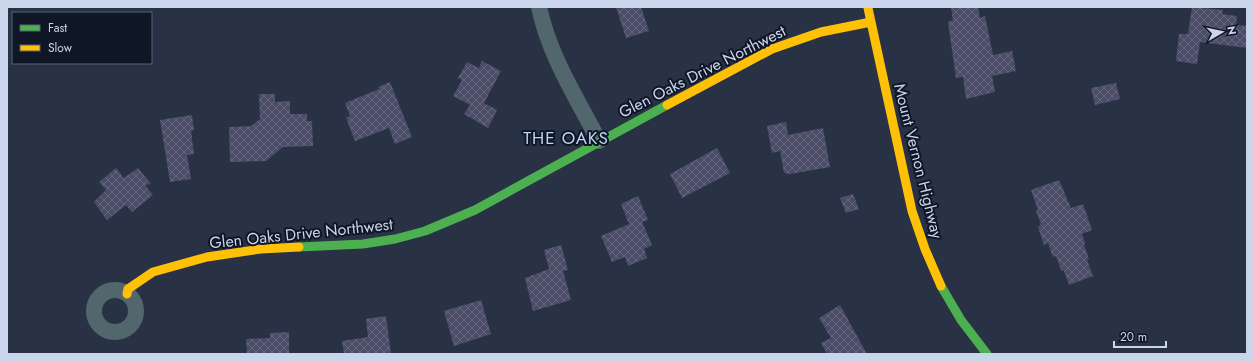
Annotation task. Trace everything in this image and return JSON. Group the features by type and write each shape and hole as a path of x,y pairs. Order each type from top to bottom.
{"street":[{"path":"539,7 542,25 550,46 599,141"},
{"name":"Mount Vernon Highway","path":"868,7 912,211 925,249 941,286 961,320 987,354"},
{"name":"Glen Oaks Drive Northwest","path":"127,294 128,289 153,272 207,257 261,249 363,244 395,239 424,231 475,210 599,141 772,50 821,32 871,22"}],"building":[{"path":"616,7 641,7 649,31 626,38"},
{"path":"951,7 978,7 980,18 985,16 993,55 1012,51 1016,71 992,76 995,92 966,99 963,77 956,78 948,22 953,20"},
{"path":"1192,7 1223,10 1222,14 1237,16 1236,25 1247,26 1247,48 1200,42 1197,64 1176,61 1179,34 1188,34"},
{"path":"482,61 501,71 484,103 497,110 488,128 464,114 470,105 453,96 462,80 458,78 467,62 479,68"},
{"path":"390,82 412,137 395,144 389,128 355,141 346,118 350,116 345,103 379,89 378,87"},
{"path":"1116,83 1120,99 1095,105 1091,88"},
{"path":"259,94 275,94 275,102 290,101 290,114 307,114 307,121 312,121 313,146 283,147 266,161 230,162 229,127 251,126 260,119"},
{"path":"192,115 194,130 191,131 194,154 187,155 191,179 170,182 160,120"},
{"path":"786,122 788,135 823,128 830,167 790,174 784,173 780,151 772,153 767,126"},
{"path":"717,148 730,173 682,198 670,174"},
{"path":"116,168 124,178 138,168 151,184 145,185 153,195 132,212 126,205 107,220 94,202 106,190 99,182"},
{"path":"1059,180 1071,208 1083,204 1092,230 1082,234 1089,259 1087,260 1093,276 1069,285 1056,256 1053,257 1048,243 1044,245 1038,227 1041,224 1036,211 1038,210 1031,190"},
{"path":"853,194 859,209 846,213 840,198"},
{"path":"638,196 648,220 642,222 652,245 644,249 647,258 628,266 625,257 612,262 601,236 629,224 621,204"},
{"path":"561,245 568,270 563,271 571,300 533,311 525,278 549,269 544,250"},
{"path":"481,300 491,334 454,346 444,311"},
{"path":"840,305 867,354 827,354 821,343 831,338 819,318"},
{"path":"386,316 391,354 344,354 342,341 368,337 366,319"},
{"path":"289,332 289,354 247,354 246,339 270,338 270,333"}],"traffic: fast":[{"path":"299,247 363,244 395,239 425,231 475,210 667,105"},
{"path":"941,286 961,320 987,354"}],"traffic: slow":[{"path":"868,8 912,211 925,249 941,286"},
{"path":"667,105 772,49 821,32 871,22"},
{"path":"127,294 128,289 153,272 207,257 261,249 299,247"}],"district":[{"name":"THE OAKS","path":"566,138"}]}
